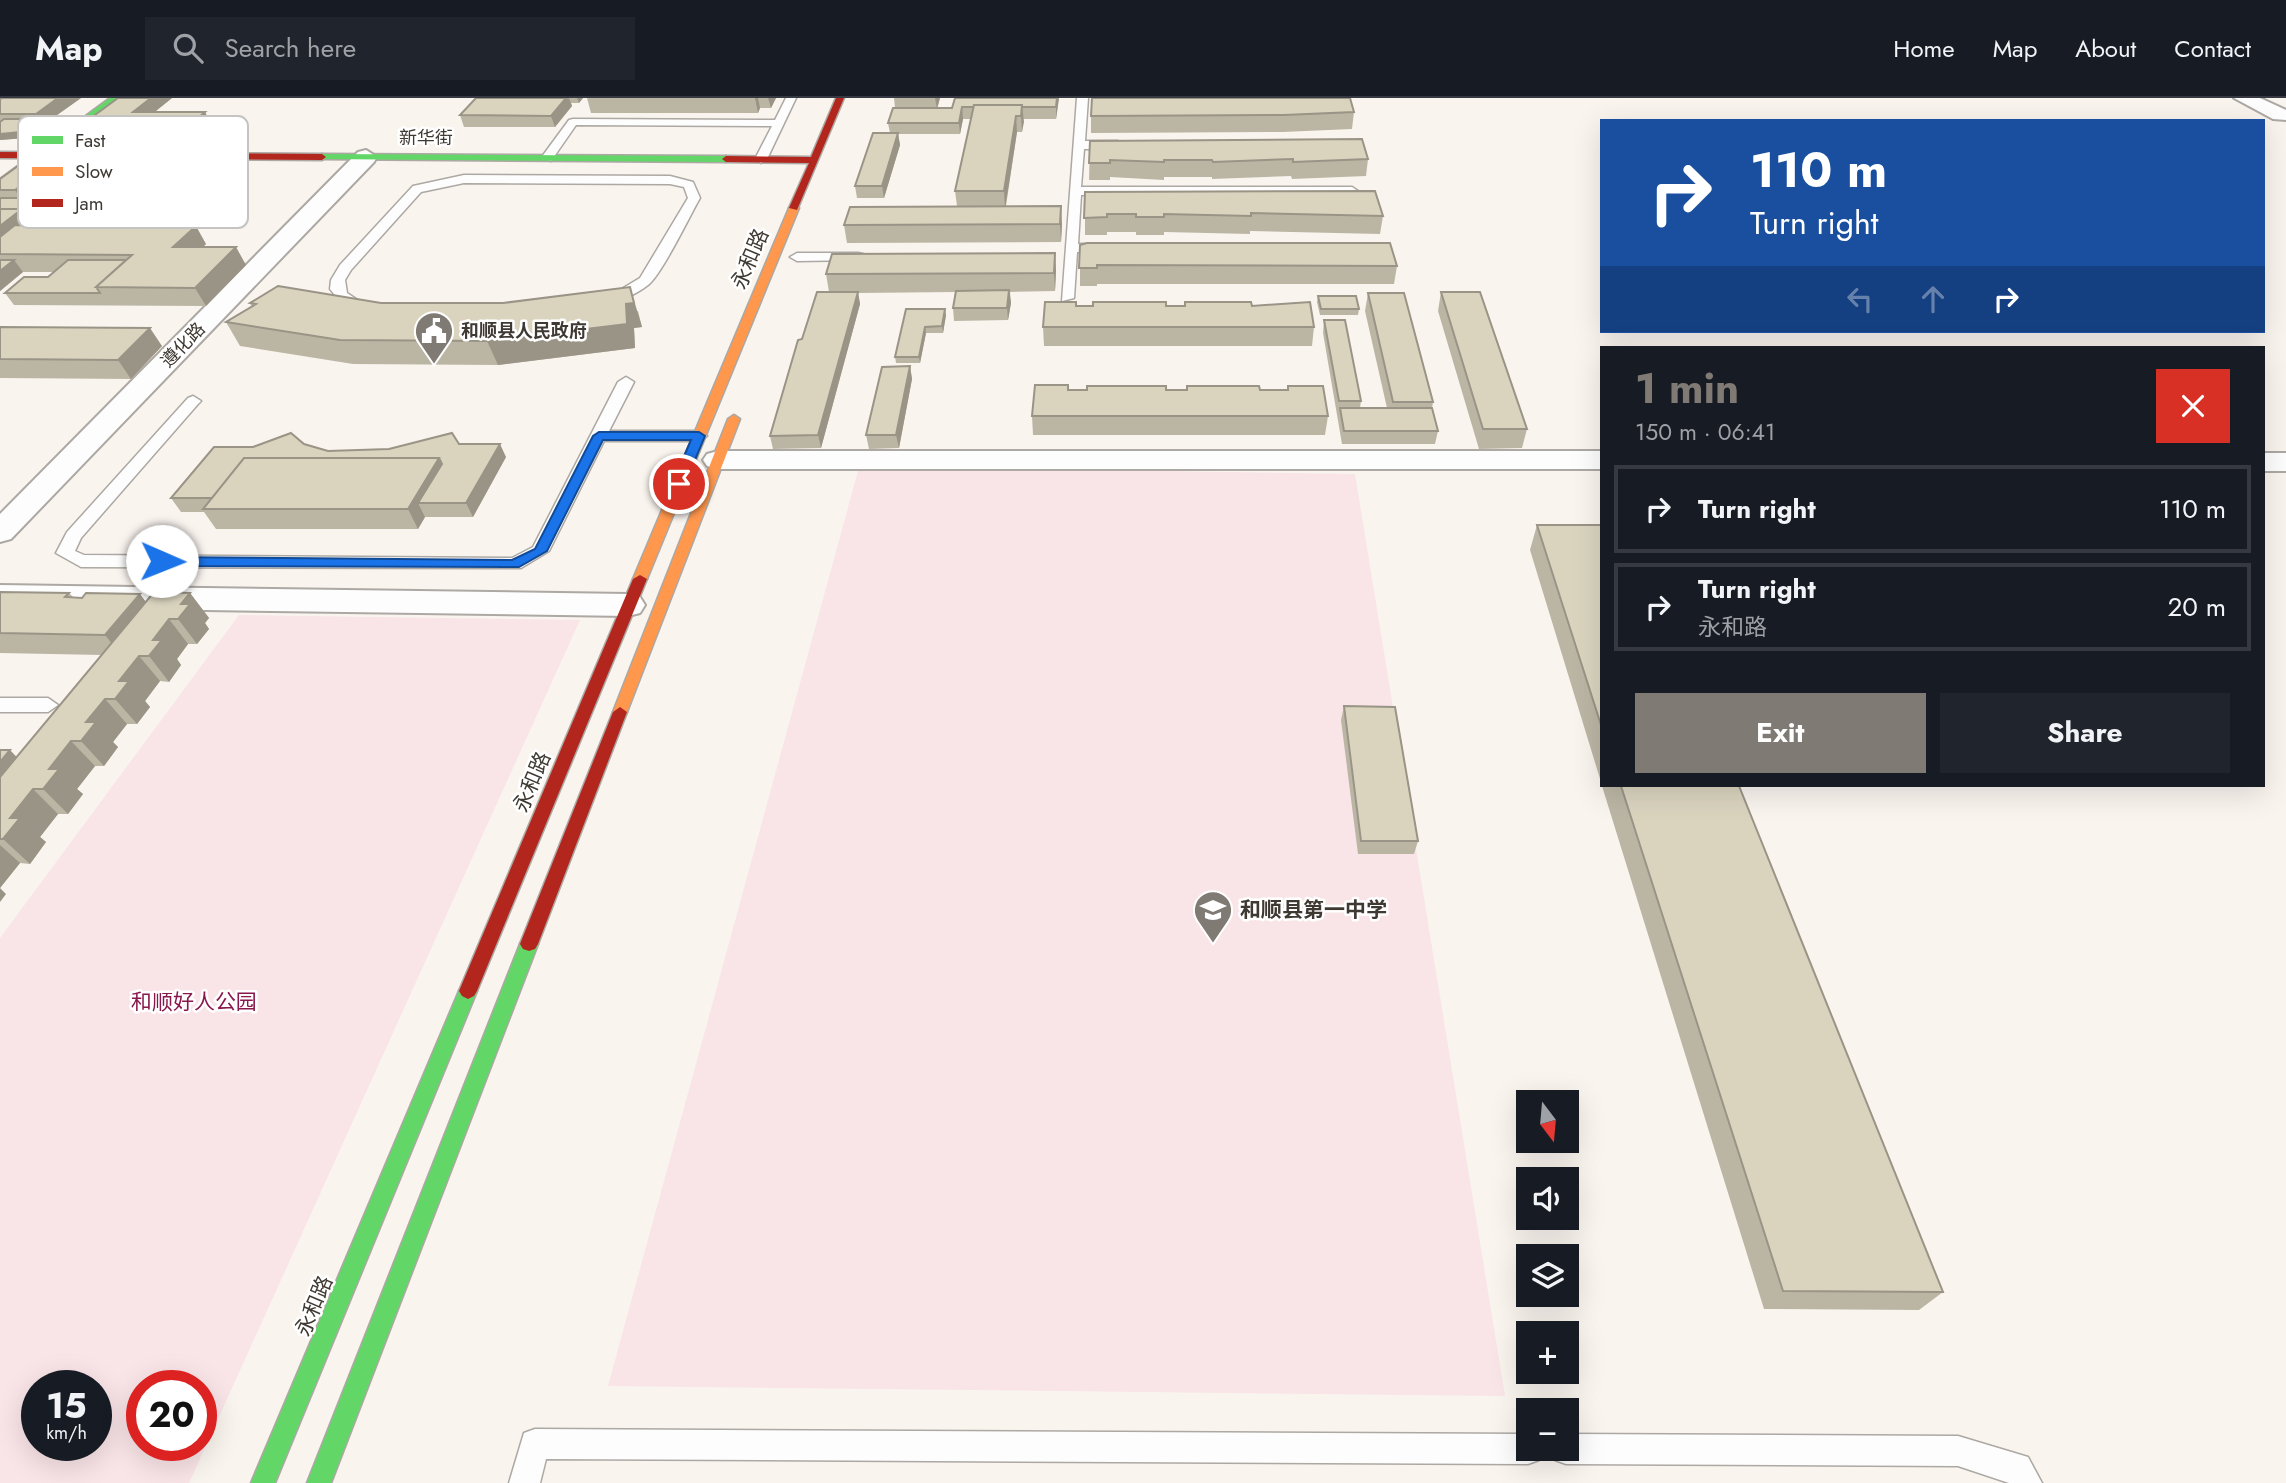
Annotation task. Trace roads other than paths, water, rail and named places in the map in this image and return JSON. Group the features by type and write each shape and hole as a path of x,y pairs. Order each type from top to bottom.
{"main road":[{"path":"91,116 115,98"},
{"name":"永和路","path":"263,1483 839,98"},
{"name":"新华街","path":"0,155 18,155"},
{"name":"新华街","path":"248,157 814,160"},
{"path":"0,183 18,170"},
{"path":"319,1483 738,409"}],"street":[{"path":"2244,98 2280,114"},
{"name":"遵化路","path":"0,532 366,157"},
{"path":"718,460 1600,460"},
{"path":"2265,462 2286,462"},
{"path":"0,596 628,605"}],"lane":[{"path":"761,159 791,98"},
{"path":"1067,298 1066,255 1075,191 1082,98"},
{"path":"547,158 573,122 779,123"},
{"path":"1078,145 1133,145"},
{"path":"564,179 579,158"},
{"path":"464,179 564,179 670,180 689,185 694,198 646,281 620,296 556,316 498,325 395,323 366,312 342,296 337,289 345,268 417,189 464,179"},
{"path":"1075,191 1352,191"},
{"path":"1066,255 1125,248"},
{"path":"797,258 879,258"},
{"path":"193,401 73,536 65,553 80,561 515,564 540,551 626,382"},
{"path":"599,436 699,436"},
{"path":"0,705 48,705"},
{"path":"524,1483 535,1444 1516,1449"},
{"path":"1579,1449 1958,1451 2017,1468 2026,1483"}],"place":[{"name":"和顺县人民政府","path":"434,365"},
{"name":"和顺县第一中学","path":"1213,944"}],"park label":[{"name":"和顺好人公园","path":"194,1002"}]}
